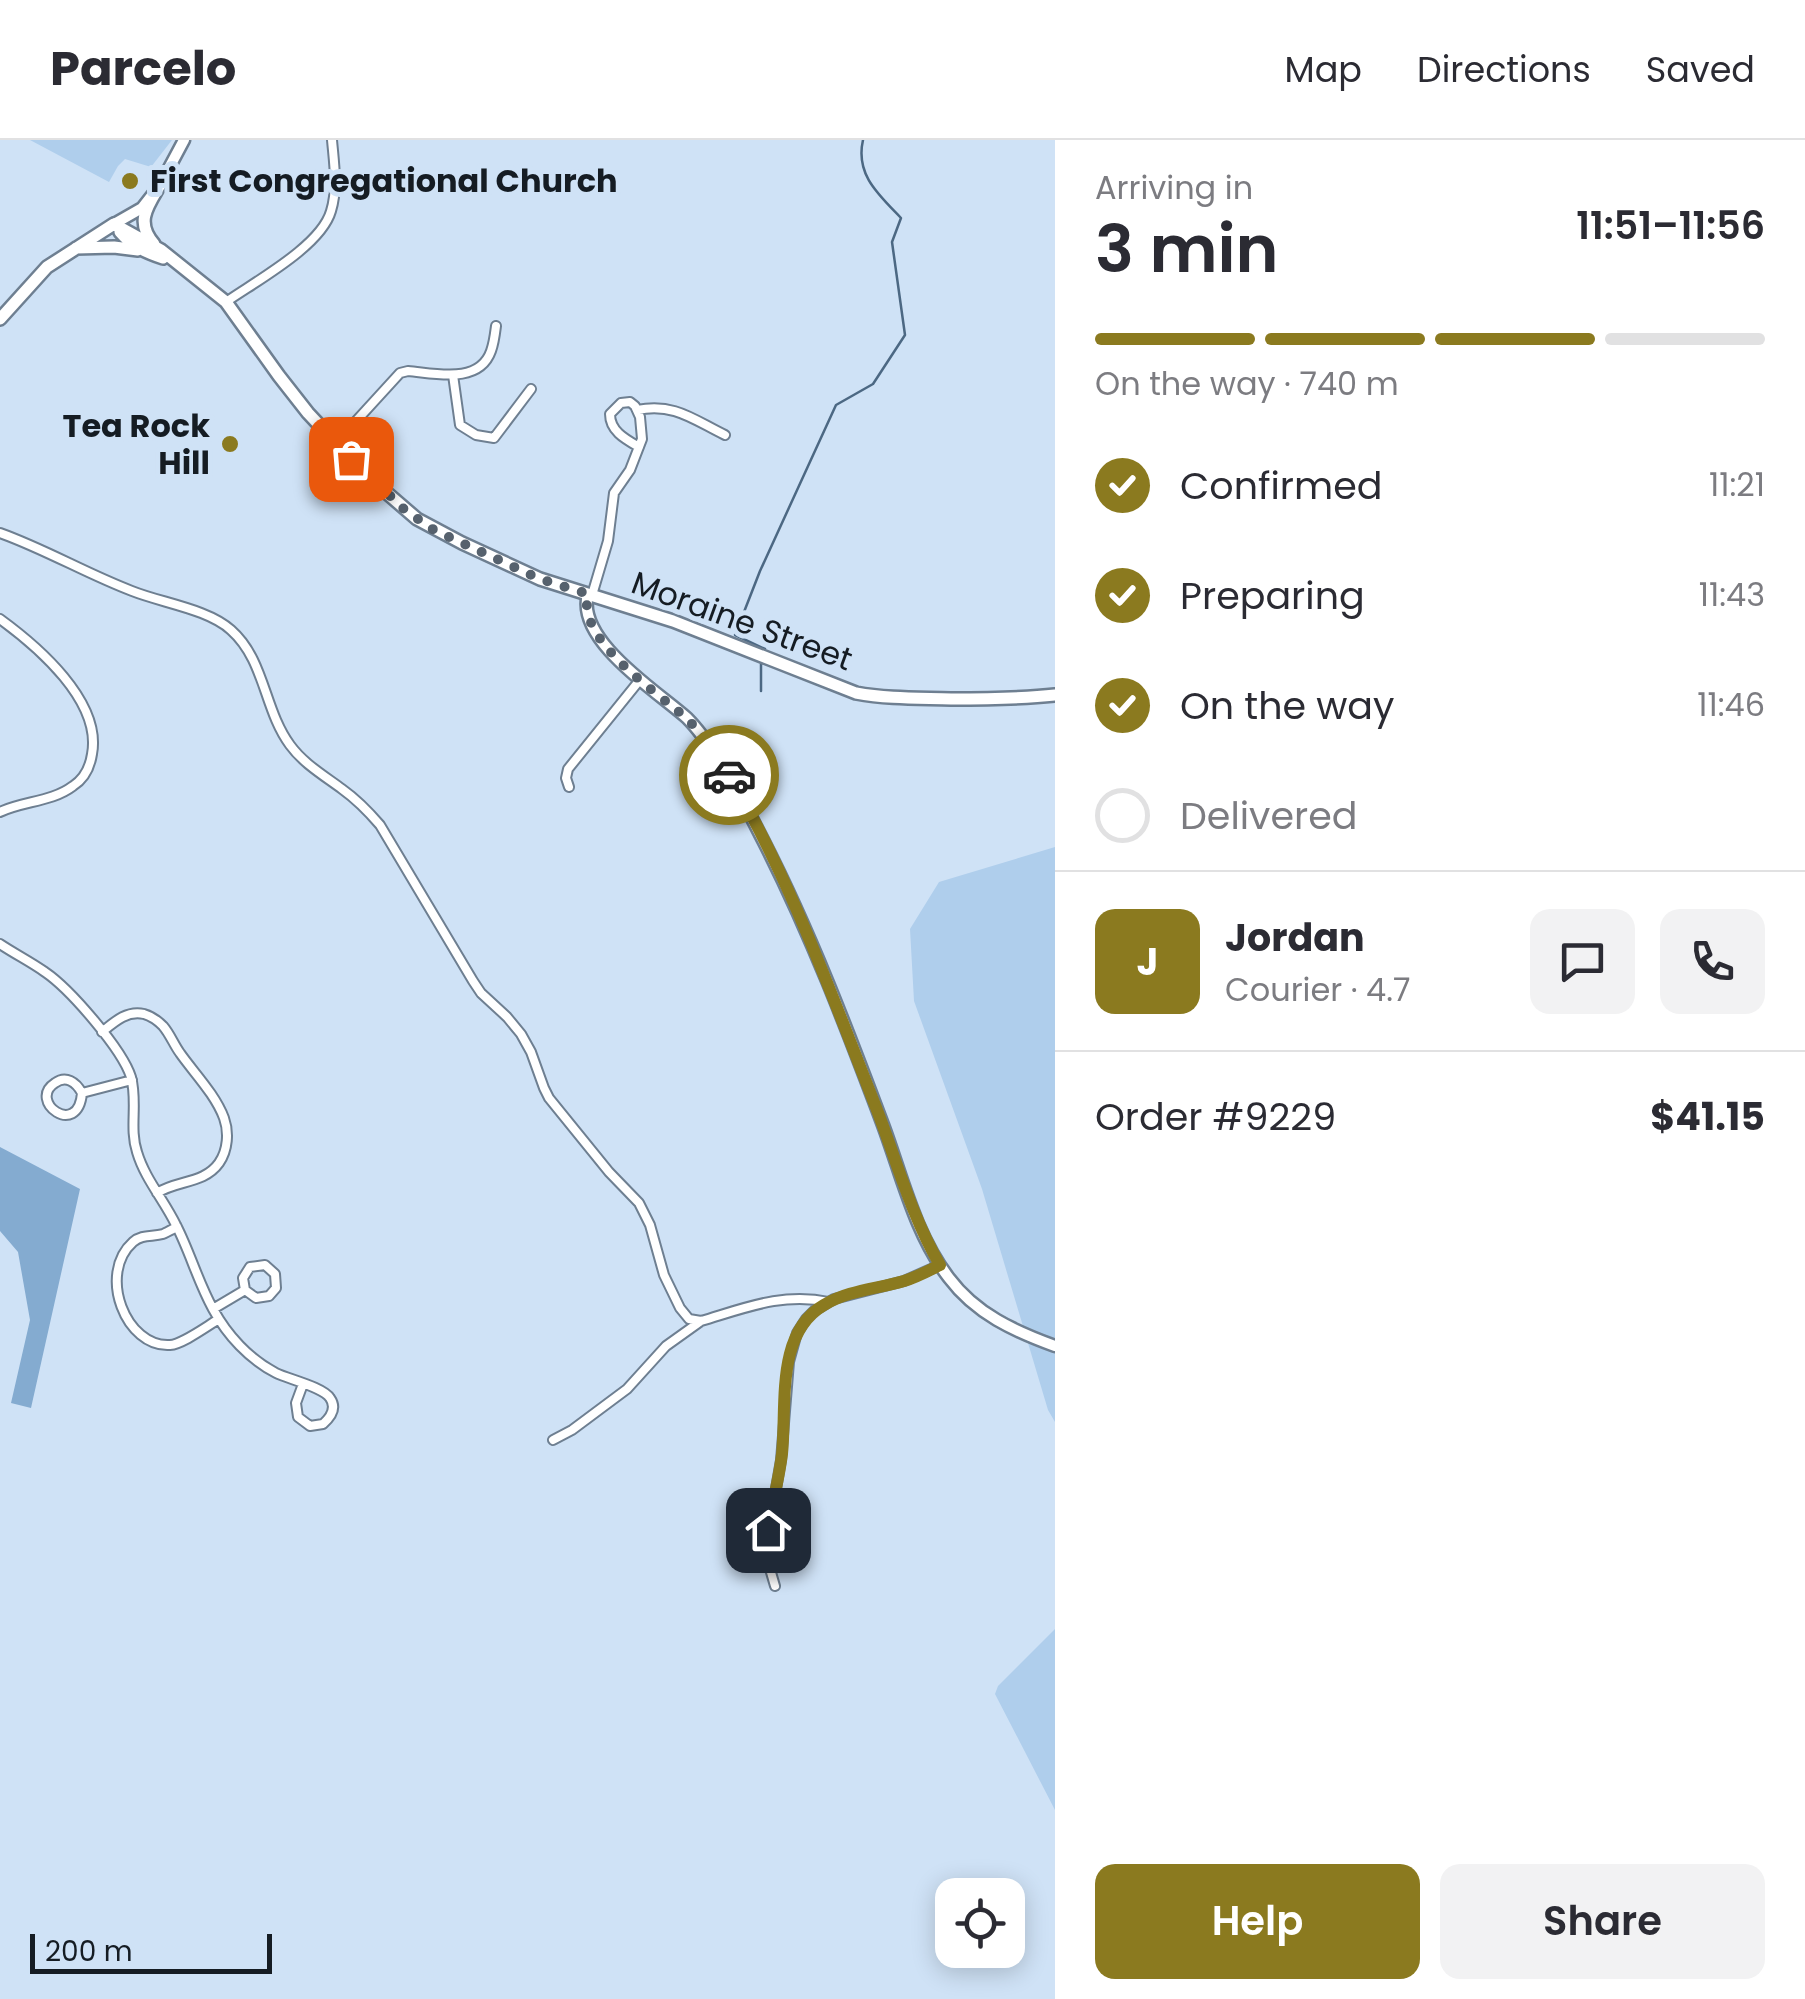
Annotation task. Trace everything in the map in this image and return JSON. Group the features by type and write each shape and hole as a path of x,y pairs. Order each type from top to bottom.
{"main road":[{"path":"161,250 146,234 144,220 149,202 184,140"},
{"path":"0,320 37,275 142,208 160,185"},
{"name":"Moraine Street","path":"114,224 142,251 178,264"},
{"name":"Moraine Street","path":"114,224 161,250 226,302 278,376 336,443 390,497 426,524 540,579 673,621 856,692 881,698 1055,695"},
{"path":"74,248 142,251"},
{"path":"590,595 585,605 589,620 639,681 698,731 744,803 811,940 913,1209 940,1265 957,1288 986,1314 1009,1328 1055,1346"}],"street":[{"path":"226,302 299,251 322,229 330,216 335,191 332,140"},
{"path":"336,443 400,372 453,376 476,368 490,354 496,326"},
{"path":"453,376 460,425 476,435 494,438 532,390"},
{"path":"590,595 608,541 614,493 630,470 639,447 642,428 637,410 630,402 621,403 610,414 613,429 639,447"},
{"path":"637,410 672,408 725,435"},
{"path":"0,533 133,592 219,622 232,631 258,669 286,740 296,753 364,806 380,825 472,981 528,1044 549,1098 609,1172 640,1203 664,1275 680,1308 689,1318 701,1321"},
{"path":"0,618 42,654 76,695 91,722 94,745 86,772 74,786 56,796 0,812"},
{"path":"569,787 568,769 639,681"},
{"path":"0,944 64,988 118,1050 132,1080 134,1141 144,1172 177,1227 213,1309 234,1339 260,1363 329,1396 333,1412 323,1424 310,1426 298,1417 296,1403 303,1384"},
{"path":"102,1032 132,1014 141,1013 159,1022 225,1120 226,1146 217,1165 200,1179 157,1193"},
{"path":"64,1079 71,1080 82,1093 79,1107 63,1115 50,1107 47,1099 48,1090 64,1079"},
{"path":"82,1093 132,1080"},
{"path":"177,1227 162,1235 140,1237 124,1252 116,1273 119,1302 140,1333 168,1346 219,1318"},
{"path":"265,1265 276,1274 276,1288 269,1296 256,1298 244,1290 243,1278 250,1267 265,1265"},
{"path":"775,1586 766,1540 781,1460 791,1352 797,1333 806,1318 829,1302 904,1281 940,1265"},
{"path":"213,1309 244,1290"},
{"path":"553,1440 627,1389 666,1346 701,1321 772,1300 812,1298 829,1302"}],"shaded area":[{"path":"30,140 172,140 151,167 125,159 109,182"},
{"path":"1055,847 1055,1422 1048,1410 982,1189 914,1001 910,929 939,882"},
{"path":"0,1147 80,1189 31,1408 11,1403 30,1320 18,1252 0,1231"},
{"path":"1055,1629 1055,1810 995,1694 998,1686"}],"waterway":[{"path":"765,649 735,635 760,571 836,405 873,384 905,335 892,242 901,218 866,174 862,164 863,140"},
{"path":"761,664 761,691"}],"way so far":[{"path":"351,459 405,510 434,530 540,579 588,594 586,609 595,630 632,675 686,718 729,775"}],"place":[{"name":"First Congregational Church","path":"130,181"},
{"name":"Tea Rock Hill","path":"230,444"}],"route":[{"path":"729,775 811,940 913,1209 940,1265 904,1281 834,1299 806,1318 789,1362 781,1460 768,1530"}]}
